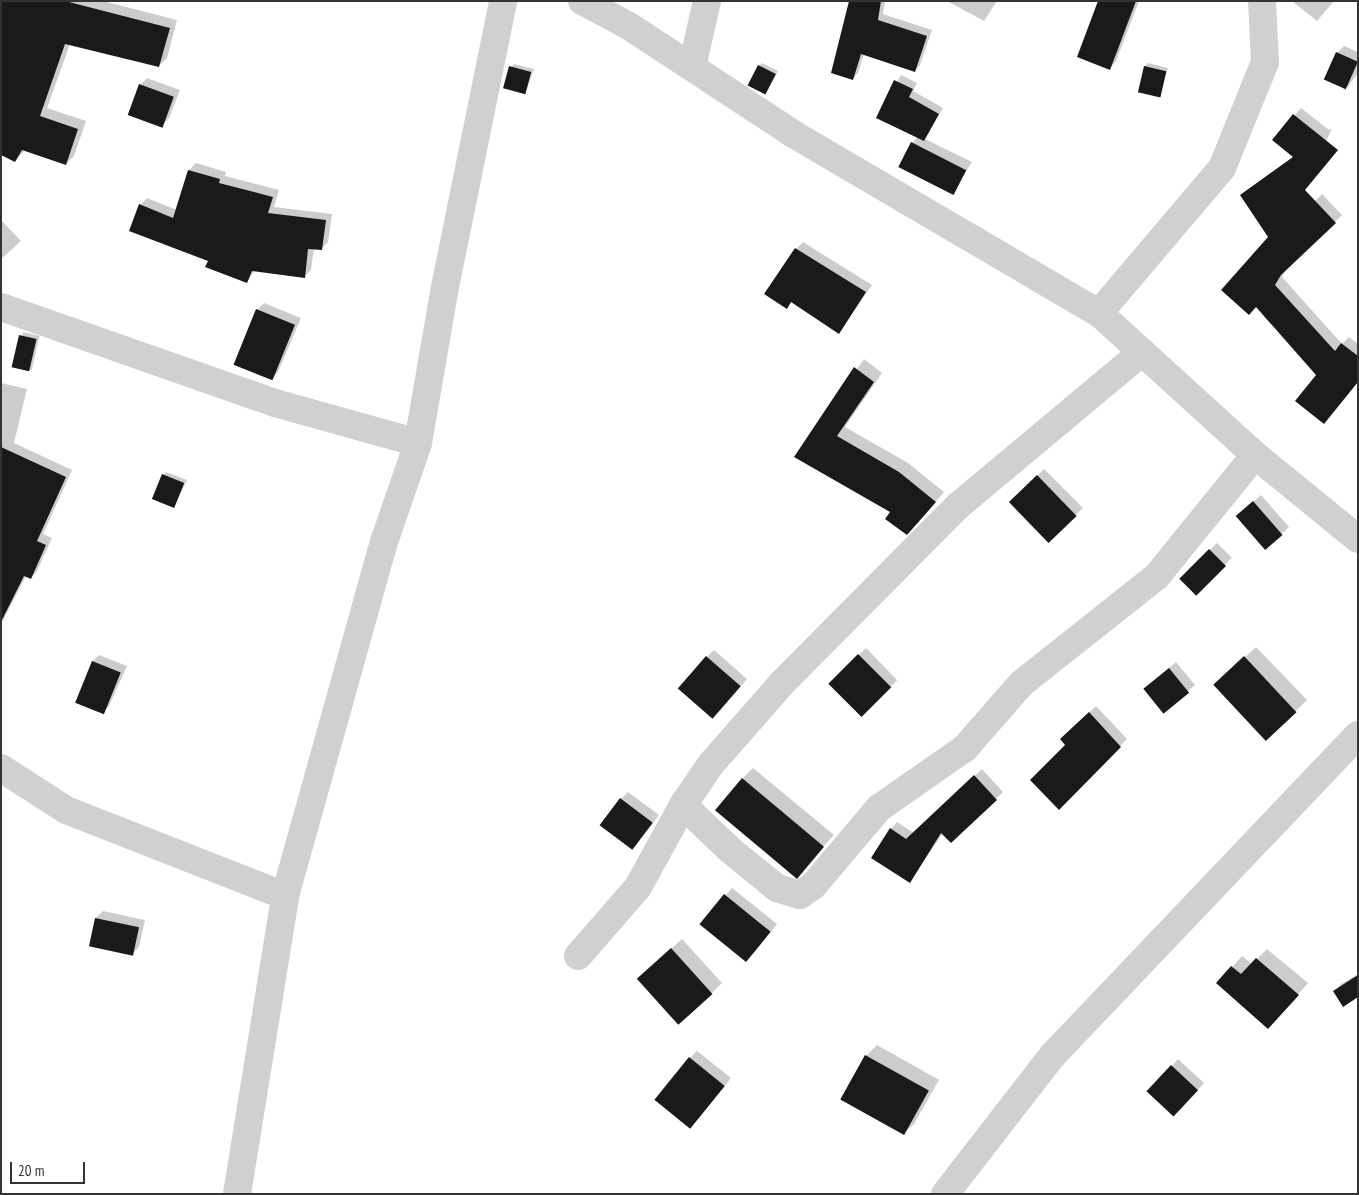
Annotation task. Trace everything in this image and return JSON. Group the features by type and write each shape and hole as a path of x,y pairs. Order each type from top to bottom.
{"street":[{"path":"237,1194 285,896 385,539 418,443 445,287 503,1"},
{"path":"582,1 629,26 794,135 1099,313 1256,455 1358,539"},
{"path":"692,67 707,1"},
{"path":"1099,313 1222,168 1265,62 1262,1"},
{"path":"1,307 275,403 418,443"},
{"path":"578,956 638,887 683,805 711,764 783,682 958,506 1142,352"},
{"path":"683,805 729,849 777,888 800,895 813,886 879,808 965,748 1022,683 1157,576 1256,455"},
{"path":"945,1194 1053,1055 1358,735"},
{"path":"1,768 66,810 285,896"}],"building":[{"path":"1,1 65,1 170,28 159,67 65,44 40,116 78,129 66,165 22,150 15,162 1,155"},
{"path":"849,1 881,1 878,20 927,36 915,72 861,54 853,80 831,73"},
{"path":"1098,1 1136,1 1110,70 1077,57"},
{"path":"1336,52 1358,62 1346,89 1324,79"},
{"path":"758,65 776,74 765,95 748,85"},
{"path":"509,66 531,72 525,94 503,88"},
{"path":"1144,66 1166,71 1160,97 1138,92"},
{"path":"894,80 913,89 909,97 939,114 924,141 876,118"},
{"path":"139,84 174,97 162,128 128,115"},
{"path":"1293,114 1338,150 1305,190 1336,223 1281,275 1275,285 1335,351 1341,343 1358,356 1358,382 1324,424 1295,401 1316,375 1256,307 1249,315 1221,290 1268,237 1240,195 1293,157 1272,140"},
{"path":"911,142 966,170 954,195 898,167"},
{"path":"188,170 220,179 219,183 273,197 268,213 326,220 322,250 308,249 305,278 252,271 247,283 205,267 208,261 129,231 139,204 173,218"},
{"path":"795,248 866,292 839,334 791,302 787,309 764,294"},
{"path":"256,309 295,325 272,380 234,365"},
{"path":"19,335 37,339 29,371 12,367"},
{"path":"854,367 874,382 837,436 899,472 936,502 907,535 885,519 890,512 794,457"},
{"path":"1,447 66,477 37,541 46,545 31,579 24,576 1,622"},
{"path":"162,474 184,483 174,508 152,499"},
{"path":"1037,475 1077,516 1049,543 1009,502"},
{"path":"1253,501 1283,535 1265,550 1236,516"},
{"path":"1209,549 1226,566 1196,596 1179,579"},
{"path":"858,654 891,687 862,717 828,684"},
{"path":"706,656 741,686 713,719 678,688"},
{"path":"1244,656 1297,712 1266,741 1213,685"},
{"path":"92,661 121,673 104,714 75,703"},
{"path":"1169,668 1189,693 1163,714 1143,689"},
{"path":"1089,712 1121,747 1059,810 1030,780 1065,745 1060,739"},
{"path":"974,775 997,800 951,843 941,833 910,883 871,858 890,828 906,839"},
{"path":"742,778 824,847 797,879 715,810"},
{"path":"620,798 653,823 632,850 600,825"},
{"path":"724,894 771,932 746,962 699,924"},
{"path":"95,918 139,927 133,956 89,946"},
{"path":"671,948 712,994 678,1025 637,979"},
{"path":"1256,958 1299,995 1268,1029 1216,983 1231,966 1241,974"},
{"path":"1358,975 1358,997 1343,1007 1333,991"},
{"path":"865,1055 929,1090 904,1135 840,1100"},
{"path":"689,1057 725,1086 690,1129 654,1100"},
{"path":"1171,1065 1198,1090 1174,1117 1146,1091"}]}
